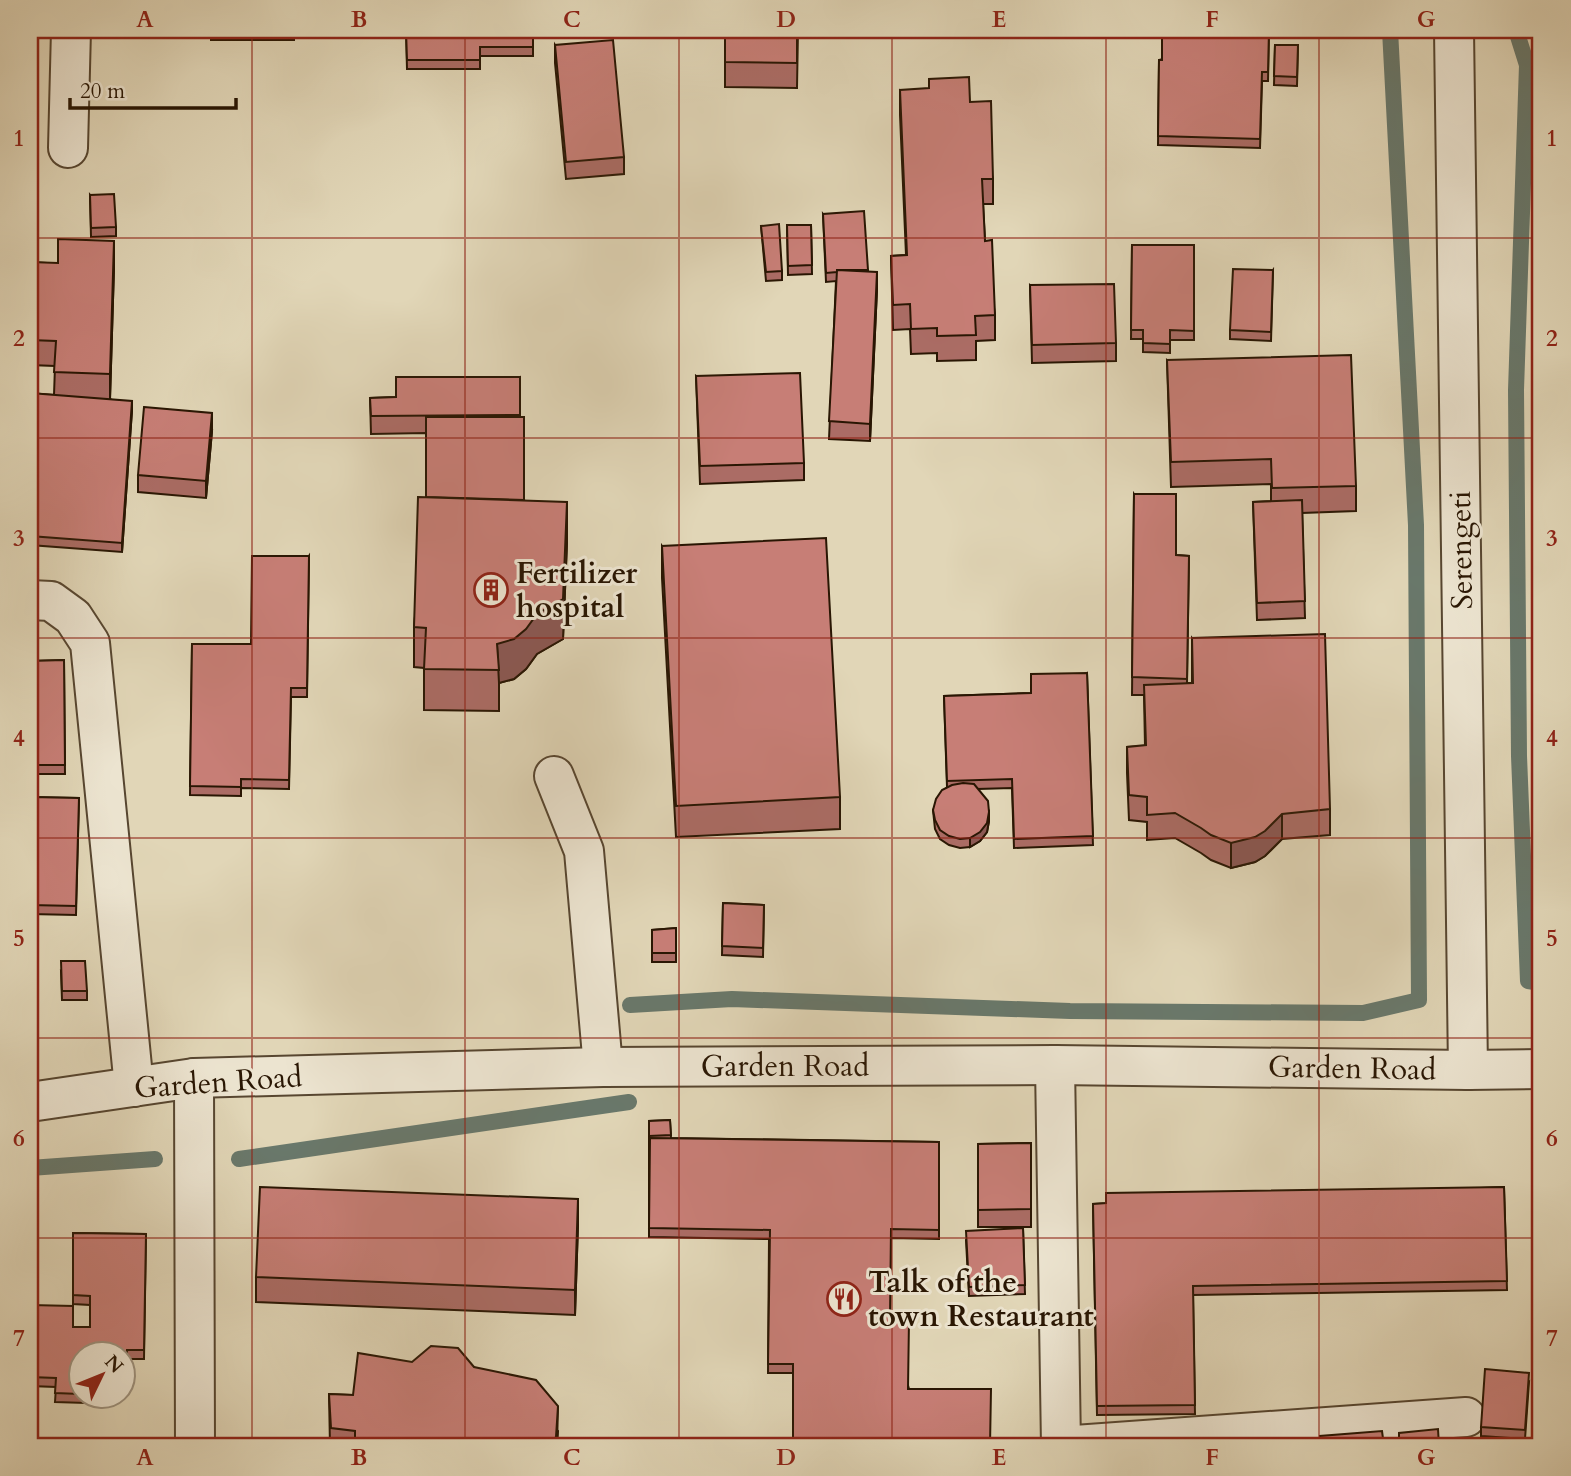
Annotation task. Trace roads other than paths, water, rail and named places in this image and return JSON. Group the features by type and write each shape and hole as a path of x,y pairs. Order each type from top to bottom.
{"street":[{"path":"68,148 71,30"},
{"name":"Serengeti","path":"1454,30 1468,1070"},
{"path":"30,600 51,601 73,617 90,643 134,1087"},
{"path":"554,776 584,851 603,1067"},
{"path":"1055,1065 1061,1446 1466,1417"},
{"name":"Garden Road","path":"30,1102 194,1078 603,1067 1055,1065 1541,1069"},
{"path":"194,1078 195,1446"}],"waterway":[{"path":"630,1005 732,999 1070,1011 1363,1013 1419,1000 1416,525 1390,30"},
{"path":"1516,30 1527,65 1516,390 1519,756 1528,981 1541,983"},
{"path":"239,1159 629,1102"},
{"path":"30,1168 155,1159"}],"place":[{"name":"Fertilizer hospital","path":"491,590"},
{"name":"Talk of the town Restaurant","path":"844,1299"}]}
